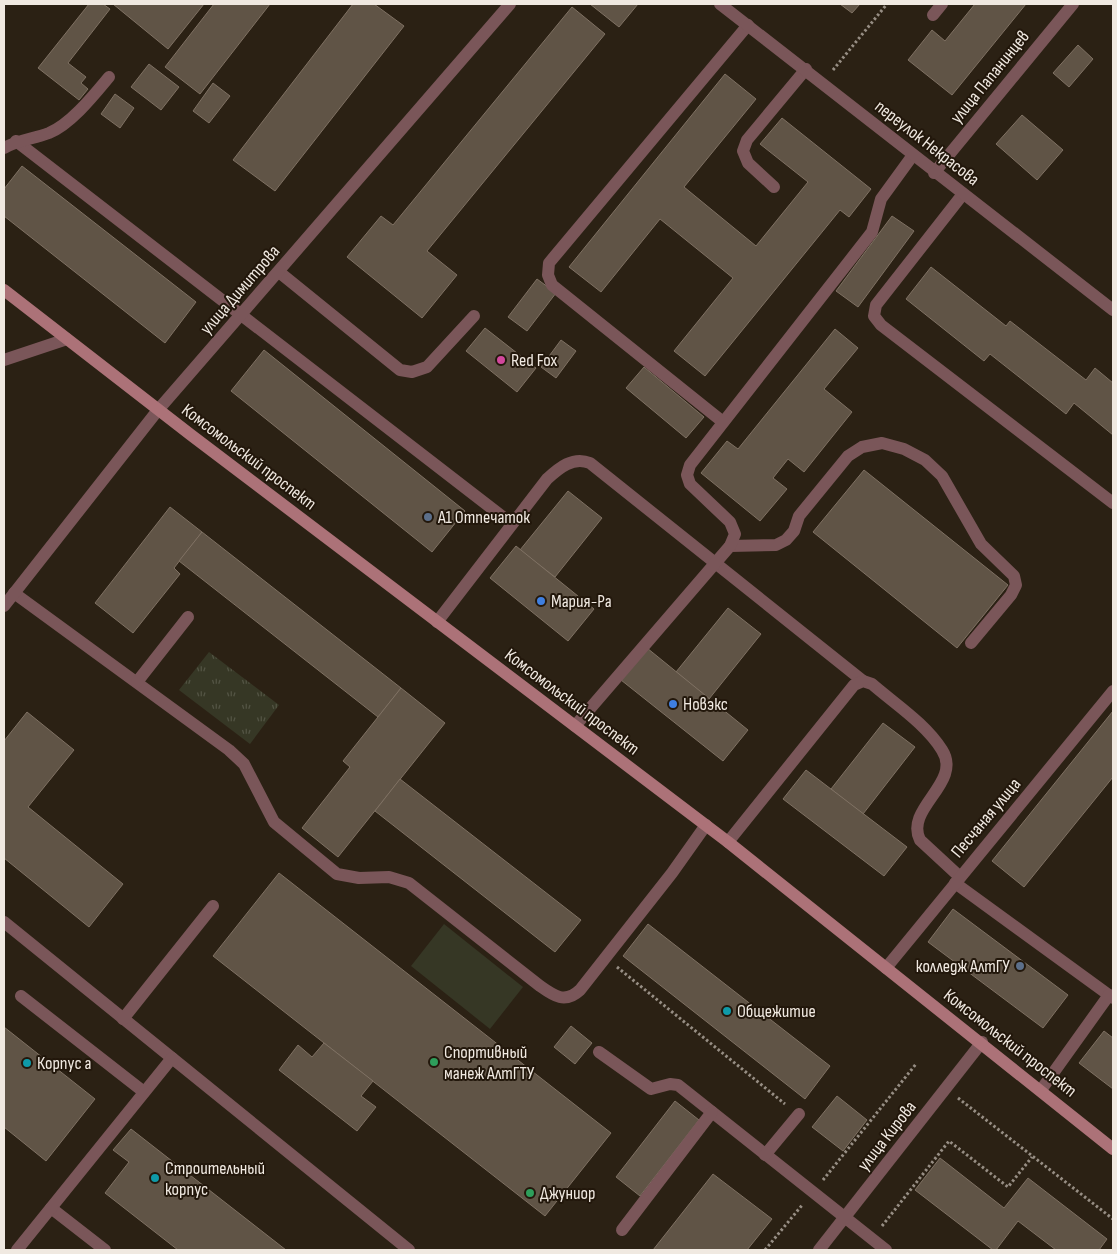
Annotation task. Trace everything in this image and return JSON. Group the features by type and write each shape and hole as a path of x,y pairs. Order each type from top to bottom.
{"main road":[{"name":"Комсомольский проспект","path":"4,290 158,410 728,842 982,1042 1113,1149"}],"street":[{"name":"улица Димитрова","path":"4,606 158,410 510,4"},
{"name":"переулок Некрасова","path":"720,4 823,82 934,173 1113,310"},
{"path":"933,15 942,4"},
{"name":"улица Папанинцев","path":"934,173 1073,4"},
{"path":"723,422 552,285 548,275 549,263 748,25"},
{"path":"774,187 748,163 743,151 747,140 806,70"},
{"path":"4,148 16,141 50,132 86,105 109,77"},
{"path":"16,141 512,524"},
{"path":"575,726 730,546 735,534 730,522 690,484 687,476 690,465 872,232 881,199 913,155"},
{"path":"963,194 876,305 874,316 881,325 1113,503"},
{"path":"279,272 400,370 412,372 427,367 474,316"},
{"path":"4,360 67,339"},
{"path":"730,546 776,545 786,540 794,531 799,516 848,456 862,447 882,443 904,448 925,460 942,476 980,544 1014,576 1016,585 1011,596 971,643"},
{"path":"437,622 557,469 570,462 583,460 590,463 863,681 872,684 925,731 943,750 947,764 943,780 919,820 916,834 920,840 957,880 1111,997 1041,1090"},
{"path":"14,593 229,750 244,764 274,822 337,874 359,878 389,877 409,883 558,999 572,998 672,873 706,825"},
{"path":"137,682 188,617"},
{"path":"728,842 854,686 863,681"},
{"name":"Песчаная улица","path":"886,968 1113,691"},
{"path":"124,1019 213,906"},
{"path":"4,922 409,1250"},
{"path":"21,996 144,1092"},
{"name":"улица Кирова","path":"819,1250 982,1042"},
{"path":"599,1052 651,1089 670,1084 678,1085 886,1250"},
{"path":"17,1250 172,1058"},
{"path":"622,1230 712,1112"},
{"path":"766,1155 799,1114"},
{"path":"51,1208 105,1250"}],"path":[{"path":"823,82 887,4"},
{"path":"605,957 799,1114"},
{"path":"765,1250 916,1064"},
{"path":"955,1095 1113,1219"},
{"path":"872,1239 949,1141 1008,1187 1032,1157"}],"green space":[{"path":"209,652 279,705 250,744 179,690"},
{"path":"444,924 523,987 490,1029 411,966"}],"building":[{"path":"89,4 103,4 110,9 68,63 86,77 81,83 88,89 79,100 38,68"},
{"path":"113,4 204,4 168,49"},
{"path":"214,4 270,4 200,94 165,67"},
{"path":"353,4 374,4 404,26 275,191 233,160"},
{"path":"590,4 638,4 619,27"},
{"path":"840,4 860,4 852,13"},
{"path":"975,4 1026,4 952,95 908,60 932,30 945,41"},
{"path":"572,7 605,34 427,251 457,275 422,318 347,257 381,216 393,225"},
{"path":"1078,45 1093,59 1069,87 1053,73"},
{"path":"149,64 179,87 161,110 131,87"},
{"path":"725,74 756,99 684,187 756,246 808,182 760,144 782,118 871,189 849,217 840,210 705,376 674,351 733,278 660,219 601,292 569,267"},
{"path":"213,83 230,96 209,123 193,111"},
{"path":"115,94 134,108 120,128 101,114"},
{"path":"1022,115 1063,150 1037,180 996,144"},
{"path":"22,166 196,302 165,343 4,216 4,189"},
{"path":"892,216 914,231 858,307 836,291"},
{"path":"931,267 1006,326 1010,321 1086,380 1095,368 1113,383 1113,435 1074,403 1066,414 990,354 984,361 906,299"},
{"path":"537,279 556,293 527,331 508,317"},
{"name":"Red Fox","path":"485,328 536,368 517,392 466,351"},
{"path":"835,329 858,348 824,389 852,412 804,472 788,459 773,478 787,489 760,521 701,473 727,441 738,449"},
{"path":"561,340 576,351 556,378 541,367"},
{"path":"264,350 465,511 432,552 231,391"},
{"path":"644,367 704,417 686,438 626,388"},
{"path":"864,470 1008,585 957,648 813,532"},
{"path":"568,491 602,518 555,577 520,550"},
{"path":"170,507 202,532 174,568 180,574 133,633 95,603"},
{"path":"202,532 401,688 378,717 179,561"},
{"path":"516,546 594,609 568,641 490,578"},
{"path":"728,608 761,634 709,699 676,672"},
{"path":"647,648 748,730 723,761 621,680"},
{"path":"401,688 445,723 338,857 302,828 350,767 343,761"},
{"path":"1113,711 1113,777 1024,887 992,861"},
{"path":"27,712 74,750 28,807 123,884 89,927 4,858 4,741"},
{"path":"883,723 915,747 863,814 831,789"},
{"path":"806,770 907,847 884,876 783,799"},
{"path":"400,779 581,920 555,952 375,811"},
{"name":"Спортивный манеж АлтГТУ","path":"279,873 611,1133 545,1216 213,956"},
{"path":"953,909 1068,995 1043,1028 928,942"},
{"name":"Общежитие","path":"648,924 830,1066 805,1099 623,956"},
{"path":"571,1026 592,1043 575,1064 554,1047"},
{"name":"Корпус а","path":"4,1027 95,1099 46,1161 4,1127"},
{"path":"1104,1031 1113,1038 1113,1089 1079,1063"},
{"path":"324,1043 373,1081 361,1096 376,1107 357,1131 279,1070 298,1045 312,1057"},
{"path":"837,1096 867,1120 843,1151 812,1127"},
{"path":"675,1101 699,1120 640,1196 616,1177"},
{"name":"Строительный корпус","path":"131,1129 286,1250 178,1250 105,1193 129,1162 113,1150"},
{"path":"940,1158 1004,1208 1028,1178 1107,1239 1099,1250 1056,1250 1018,1221 996,1250 993,1250 915,1190"},
{"path":"713,1174 772,1219 747,1250 653,1250"}],"place":[{"name":"Red Fox","path":"501,360"},
{"name":"А1 Отпечаток","path":"428,517"},
{"name":"Мария-Ра","path":"541,601"},
{"name":"Новэкс","path":"673,704"},
{"name":"колледж АлтГУ","path":"1020,966"},
{"name":"Общежитие","path":"727,1011"},
{"name":"Спортивный манеж АлтГТУ","path":"434,1062"},
{"name":"Корпус а","path":"27,1063"},
{"name":"Строительный корпус","path":"155,1178"},
{"name":"Джуниор","path":"530,1193"}]}
